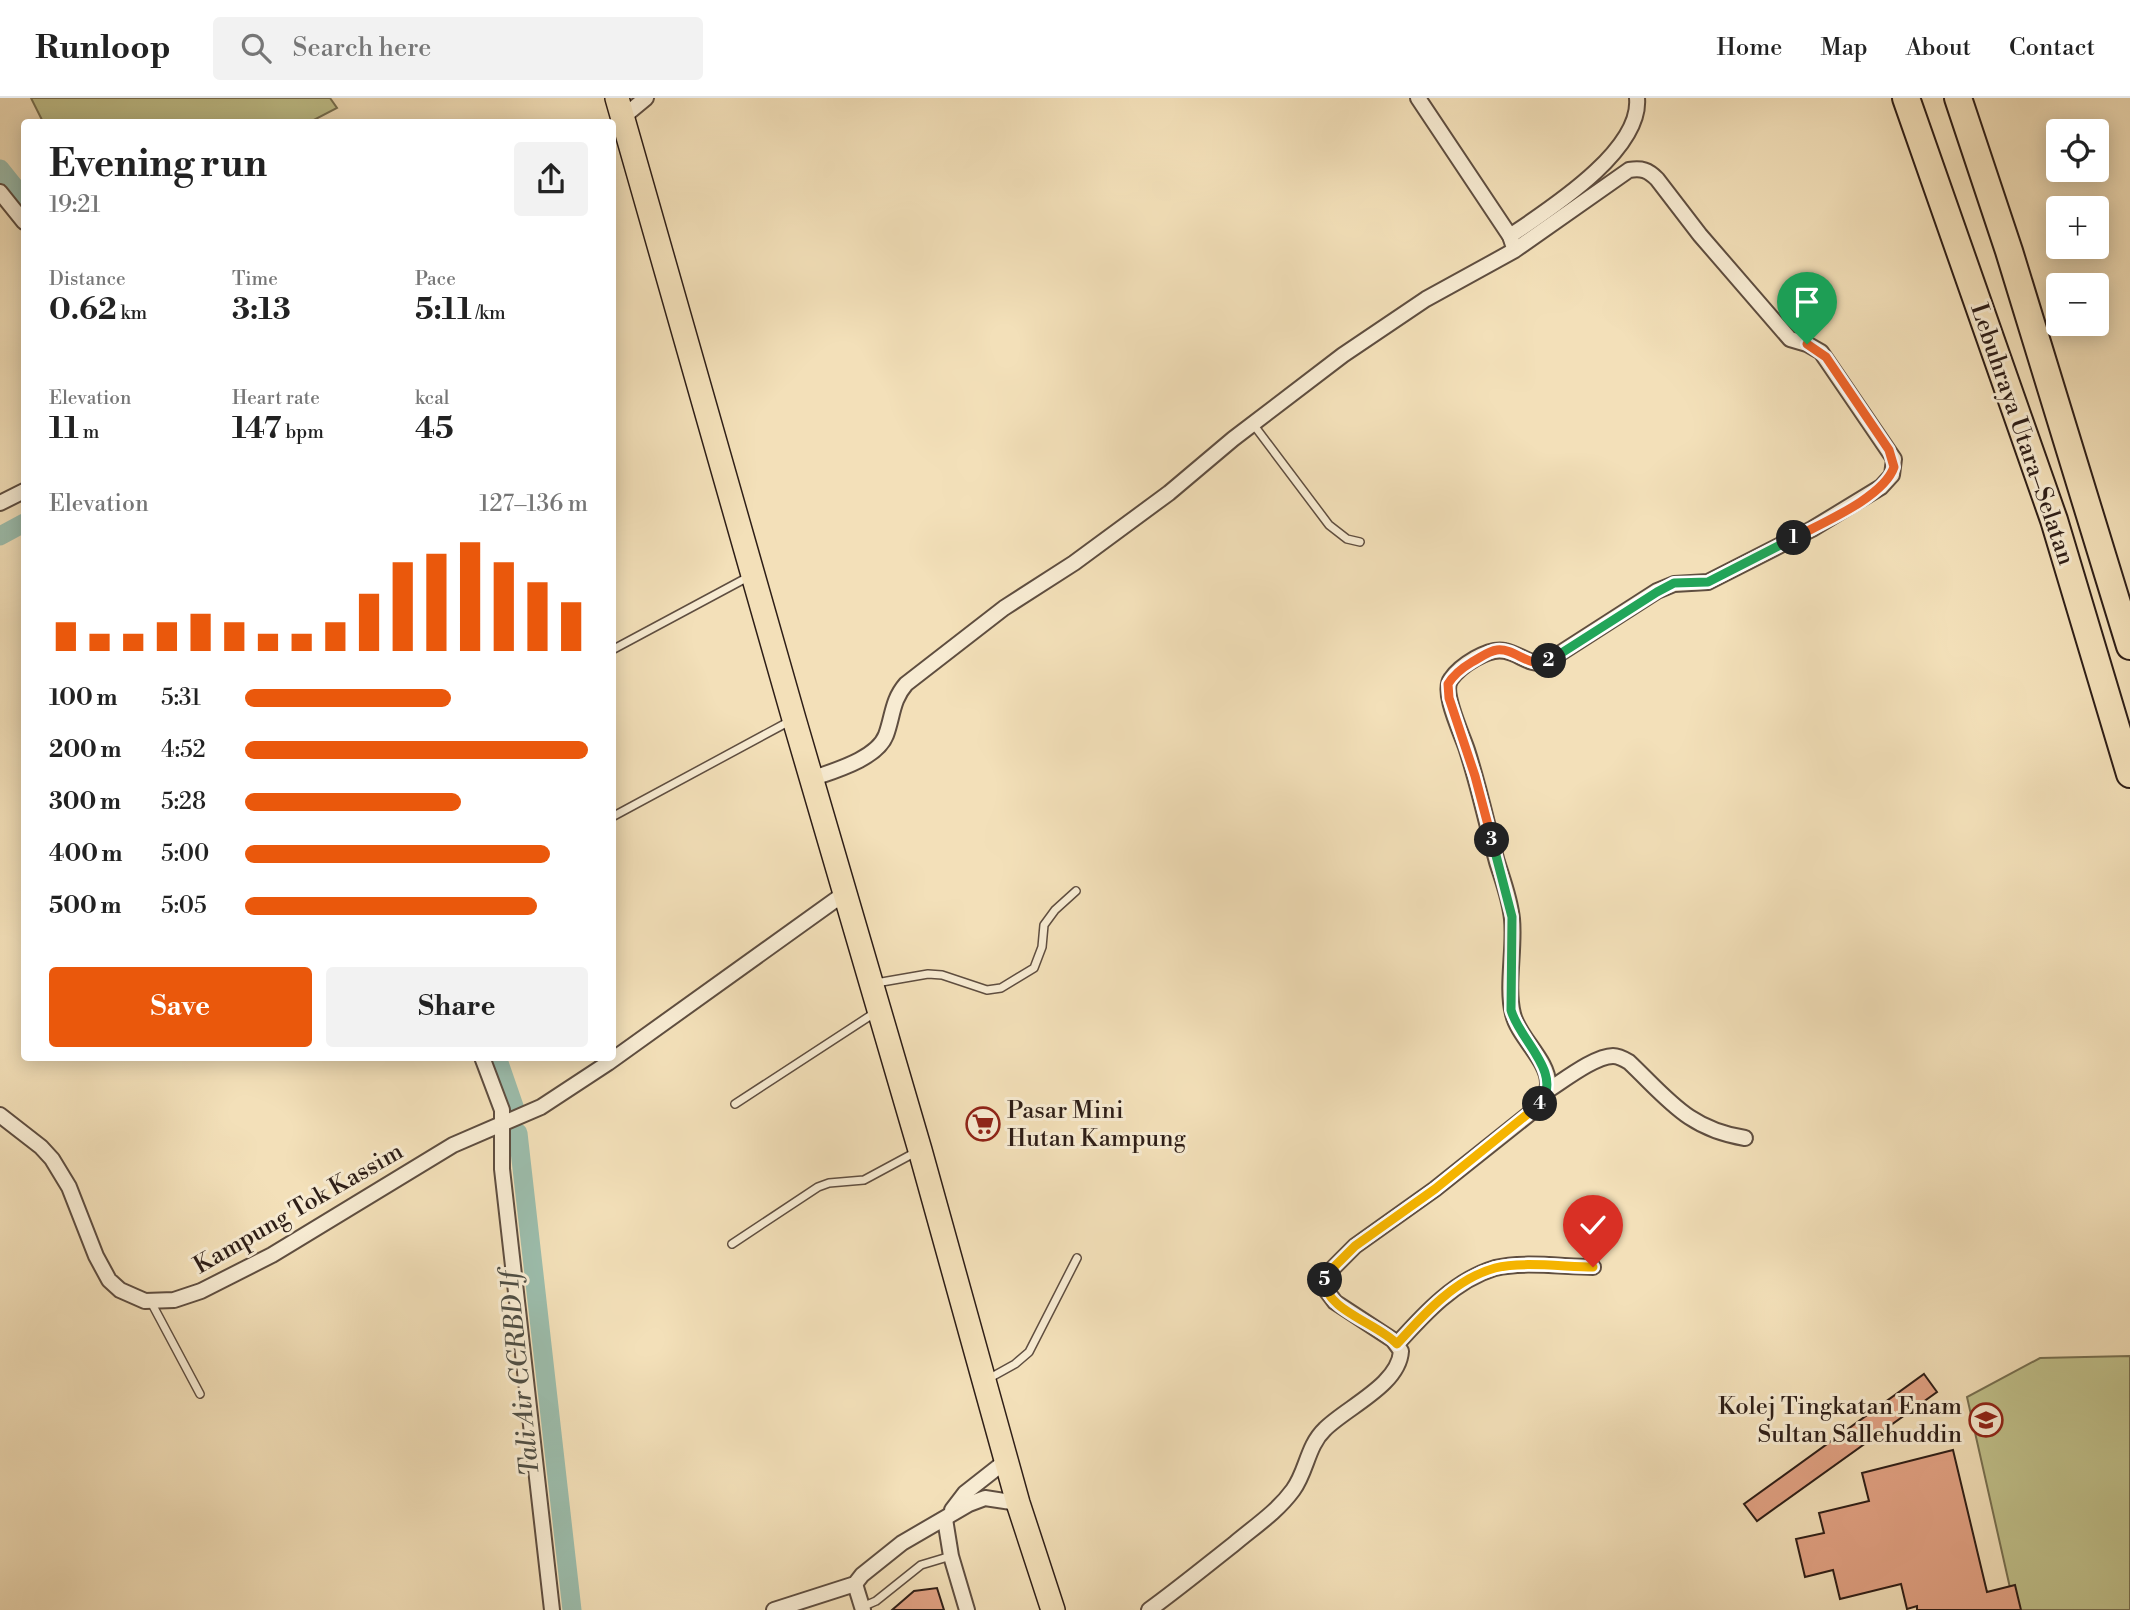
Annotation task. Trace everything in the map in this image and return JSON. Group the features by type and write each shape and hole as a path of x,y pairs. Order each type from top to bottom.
{"highway":[{"name":"Lebuhraya Utara–Selatan","path":"1906,98 2054,520 2130,774"},
{"name":"Lebuhraya Utara–Selatan","path":"1958,98 2028,314 2130,646"}],"main road":[{"path":"620,107 811,779 920,1150 1018,1503 1053,1610"}],"street":[{"path":"620,107 646,98"},
{"path":"1418,98 1512,243"},
{"path":"1512,243 1603,165 1634,119 1638,108 1637,98"},
{"path":"811,779 874,751 886,735 896,697 906,684 1004,608 1132,521 1253,423 1343,355 1512,243 1629,170 1649,171 1790,340 1807,344 1826,357 1889,450 1894,467 1892,475 1881,487 1812,529 1708,582 1674,583 1545,663 1532,663 1497,650 1462,668 1448,684 1449,698 1475,776 1509,897 1513,943 1511,1010 1514,1021 1546,1072 1549,1082 1547,1091 1543,1102 1534,1111 1435,1189 1355,1246 1329,1272 1325,1279 1326,1290 1335,1303 1397,1344 1401,1356 1392,1373 1381,1386 1317,1437 1299,1480 1275,1511 1149,1610"},
{"path":"0,192 21,218"},
{"path":"0,503 21,492"},
{"name":"Kampung Tok Kassim","path":"616,1056 845,893"},
{"path":"1547,1091 1595,1062 1612,1056 1620,1057 1691,1120 1710,1130 1745,1138"},
{"path":"484,1061 502,1110 502,1170 552,1610"},
{"name":"Kampung Tok Kassim","path":"151,1302 174,1300 235,1275 453,1145 541,1107 609,1061"},
{"path":"0,1115 52,1159 80,1209 96,1256 109,1280 132,1297 151,1302"},
{"path":"1397,1344 1443,1298 1494,1269 1517,1266 1593,1267"},
{"path":"967,1610 951,1556 945,1519 965,1493 1007,1460"},
{"path":"774,1610 855,1584 862,1575 902,1543 969,1504 985,1498 1018,1503"},
{"path":"855,1584 863,1608"}],"lane":[{"path":"1253,423 1329,525 1347,539 1360,542"},
{"path":"616,648 753,574"},
{"path":"616,815 794,719"},
{"path":"872,983 928,974 942,975 987,990 1001,988 1034,968 1042,947 1044,925 1055,910 1076,891"},
{"path":"735,1104 879,1010"},
{"path":"732,1244 818,1188 829,1183 864,1180 920,1150"},
{"path":"985,1381 1015,1364 1029,1352 1077,1258"},
{"path":"151,1302 200,1394"},
{"path":"863,1608 876,1601 921,1565 951,1556"}],"green space":[{"path":"31,98 330,98 337,108 316,119 42,119"},
{"path":"2130,1356 2130,1610 2015,1610 1967,1397 2040,1358"}],"building":[{"path":"1924,1374 1937,1392 1757,1521 1744,1504"},
{"path":"1953,1450 1987,1592 2015,1585 2021,1610 1917,1610 1917,1606 1907,1609 1901,1584 1840,1599 1833,1570 1805,1577 1796,1539 1824,1533 1819,1513 1869,1501 1862,1473"},
{"path":"937,1588 944,1610 892,1610 914,1591"}],"waterway":[{"name":"Tali Air CCRBD 1f","path":"0,169 21,195"},
{"path":"0,536 21,525"},
{"name":"Tali Air CCRBD 1f","path":"498,1061 515,1109"},
{"name":"Tali Air CCRBD 1f","path":"518,1133 572,1610"}],"place":[{"name":"Pasar Mini Hutan Kampung","path":"983,1124"},
{"name":"Kolej Tingkatan Enam Sultan Sallehuddin","path":"1986,1420"}],"route":[{"path":"1593,1267 1517,1266 1494,1269 1443,1298 1397,1344 1335,1303 1326,1290 1325,1279 1329,1272 1355,1246 1435,1189 1534,1111 1543,1102 1549,1082 1546,1072 1514,1021 1511,1010 1513,943 1509,897 1497,861 1486,811 1449,698 1448,684 1462,668 1497,650 1532,663 1545,663 1674,583 1708,582 1812,529 1881,487 1892,475 1894,459 1826,357 1807,344"}]}
